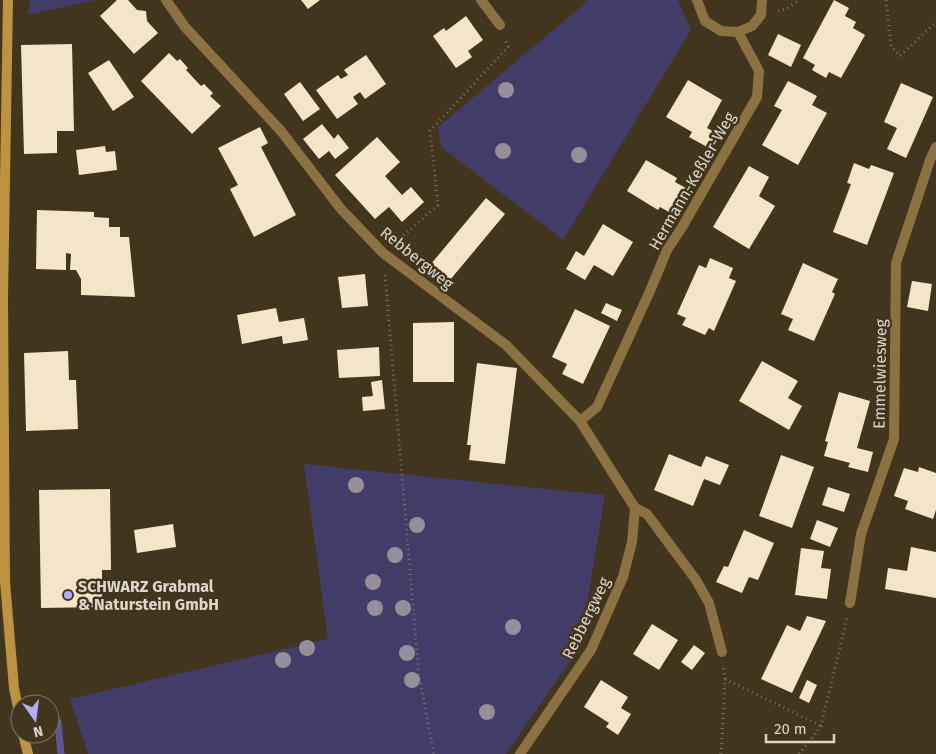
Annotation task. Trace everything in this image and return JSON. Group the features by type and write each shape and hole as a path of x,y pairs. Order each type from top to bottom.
{"main road":[{"path":"8,0 3,83 1,298 5,582 15,694"}],"street":[{"name":"Rebbergweg","path":"166,0 185,26 281,131 341,209 383,253 506,345 580,421 635,508 647,514 696,580 709,602 722,652"},
{"path":"481,0 500,25"},
{"path":"697,0 705,21 721,31 738,32 752,26 761,15 762,0"},
{"name":"Hermann-Keßler-Weg","path":"580,421 597,407 667,250 686,221 757,97 759,71 738,32"},
{"name":"Emmelwiesweg","path":"850,603 861,534 894,439 896,263 936,147"},
{"name":"Rebbergweg","path":"520,754 591,650 623,577 632,542 635,508"}],"path":[{"path":"761,15 786,9 799,0"},
{"path":"886,0 891,46 900,56 936,22"},
{"path":"434,754 420,676 383,253 438,205 430,131 508,47 500,25"},
{"path":"799,754 822,726 850,603"},
{"path":"721,754 725,679 722,652"},
{"path":"725,679 822,726"}],"shaded area":[{"path":"30,0 96,0 27,15"},
{"path":"589,0 678,0 691,30 563,240 441,147 438,127"},
{"path":"304,464 605,495 580,647 506,754 88,754 70,699 328,639"}],"building":[{"path":"117,0 128,0 137,10 146,11 147,21 158,33 134,54 100,16"},
{"path":"301,0 320,0 308,9"},
{"path":"834,0 849,8 845,16 856,22 853,28 865,35 841,78 829,72 826,78 812,70 815,65 803,58"},
{"path":"466,16 483,40 468,51 472,57 456,68 433,36 444,28 446,31"},
{"path":"778,34 801,45 791,67 768,55"},
{"path":"72,44 74,131 57,131 57,153 24,154 21,45"},
{"path":"169,53 177,61 180,59 188,68 186,70 201,86 204,84 213,93 210,96 221,106 192,134 141,81"},
{"path":"366,55 386,84 365,99 360,92 353,97 358,104 337,119 316,90 338,75 341,79 348,75 344,70"},
{"path":"109,60 134,97 113,111 88,73"},
{"path":"688,80 722,100 707,128 718,134 709,148 689,137 692,132 666,117"},
{"path":"788,81 817,96 812,105 827,113 798,165 762,145 782,110 774,106"},
{"path":"300,82 320,109 303,121 284,94"},
{"path":"901,83 933,97 906,158 887,149 897,128 884,122"},
{"path":"322,124 334,139 338,134 349,148 335,159 329,151 319,159 303,139"},
{"path":"260,127 268,143 261,147 296,215 254,237 230,189 238,185 218,148"},
{"path":"377,137 400,162 385,176 402,195 411,187 424,202 402,222 389,207 375,219 335,175"},
{"path":"105,146 106,152 115,151 117,170 79,175 76,150"},
{"path":"646,160 677,178 675,182 693,192 678,217 660,207 658,210 627,191"},
{"path":"854,163 869,169 871,165 894,173 867,245 833,232 851,184 847,183"},
{"path":"749,166 769,177 759,196 775,206 749,249 713,227"},
{"path":"486,198 505,214 445,286 426,270"},
{"path":"37,210 94,212 94,217 109,218 109,227 120,227 120,237 129,237 135,297 81,295 81,279 76,270 70,270 71,254 66,253 66,270 36,269"},
{"path":"603,224 633,242 613,276 594,265 585,280 566,269 576,251 584,256"},
{"path":"710,258 733,268 729,278 736,281 714,331 709,328 705,335 682,325 686,318 677,314 699,265 706,268"},
{"path":"803,263 838,279 832,292 835,294 814,341 788,330 793,319 781,314"},
{"path":"365,274 368,306 342,308 338,277"},
{"path":"912,281 932,284 928,311 907,307"},
{"path":"606,303 622,310 617,321 601,313"},
{"path":"276,308 279,322 304,318 308,340 283,344 282,336 242,344 237,315"},
{"path":"575,309 610,326 583,384 562,374 567,364 552,357"},
{"path":"454,322 454,382 413,382 413,323"},
{"path":"379,347 380,376 339,378 337,350"},
{"path":"68,351 69,380 76,380 78,429 26,431 24,353"},
{"path":"762,361 798,381 788,398 802,406 789,430 739,401"},
{"path":"477,363 517,368 505,464 469,460 471,445 467,445"},
{"path":"382,380 385,409 363,411 362,397 373,396 371,382"},
{"path":"839,392 870,401 857,448 873,452 868,472 848,467 850,463 824,456 828,442 825,441"},
{"path":"669,454 701,467 706,456 729,465 720,485 704,479 693,506 654,490"},
{"path":"781,455 814,467 792,528 759,516"},
{"path":"919,467 936,473 936,510 933,519 905,509 908,501 894,496 904,468 918,472"},
{"path":"828,487 850,494 844,512 822,505"},
{"path":"110,489 111,570 102,570 102,607 41,608 39,490"},
{"path":"817,520 838,528 830,547 810,539"},
{"path":"173,524 176,547 137,553 134,530"},
{"path":"744,530 774,543 758,580 749,577 742,593 716,582 724,566 728,567"},
{"path":"911,547 936,552 936,598 885,589 888,568 907,571"},
{"path":"801,548 824,551 821,568 831,569 827,599 795,595"},
{"path":"807,616 826,621 792,693 761,679 787,625 800,631"},
{"path":"652,624 678,640 659,670 633,654"},
{"path":"694,645 705,653 692,670 681,662"},
{"path":"601,680 628,697 621,708 631,714 618,735 606,727 609,723 584,707"},
{"path":"807,680 817,685 809,703 799,698"}],"waterway":[{"path":"60,743 61,754"}],"place":[{"name":"SCHWARZ Grabmal & Naturstein GmbH","path":"68,595"}]}
